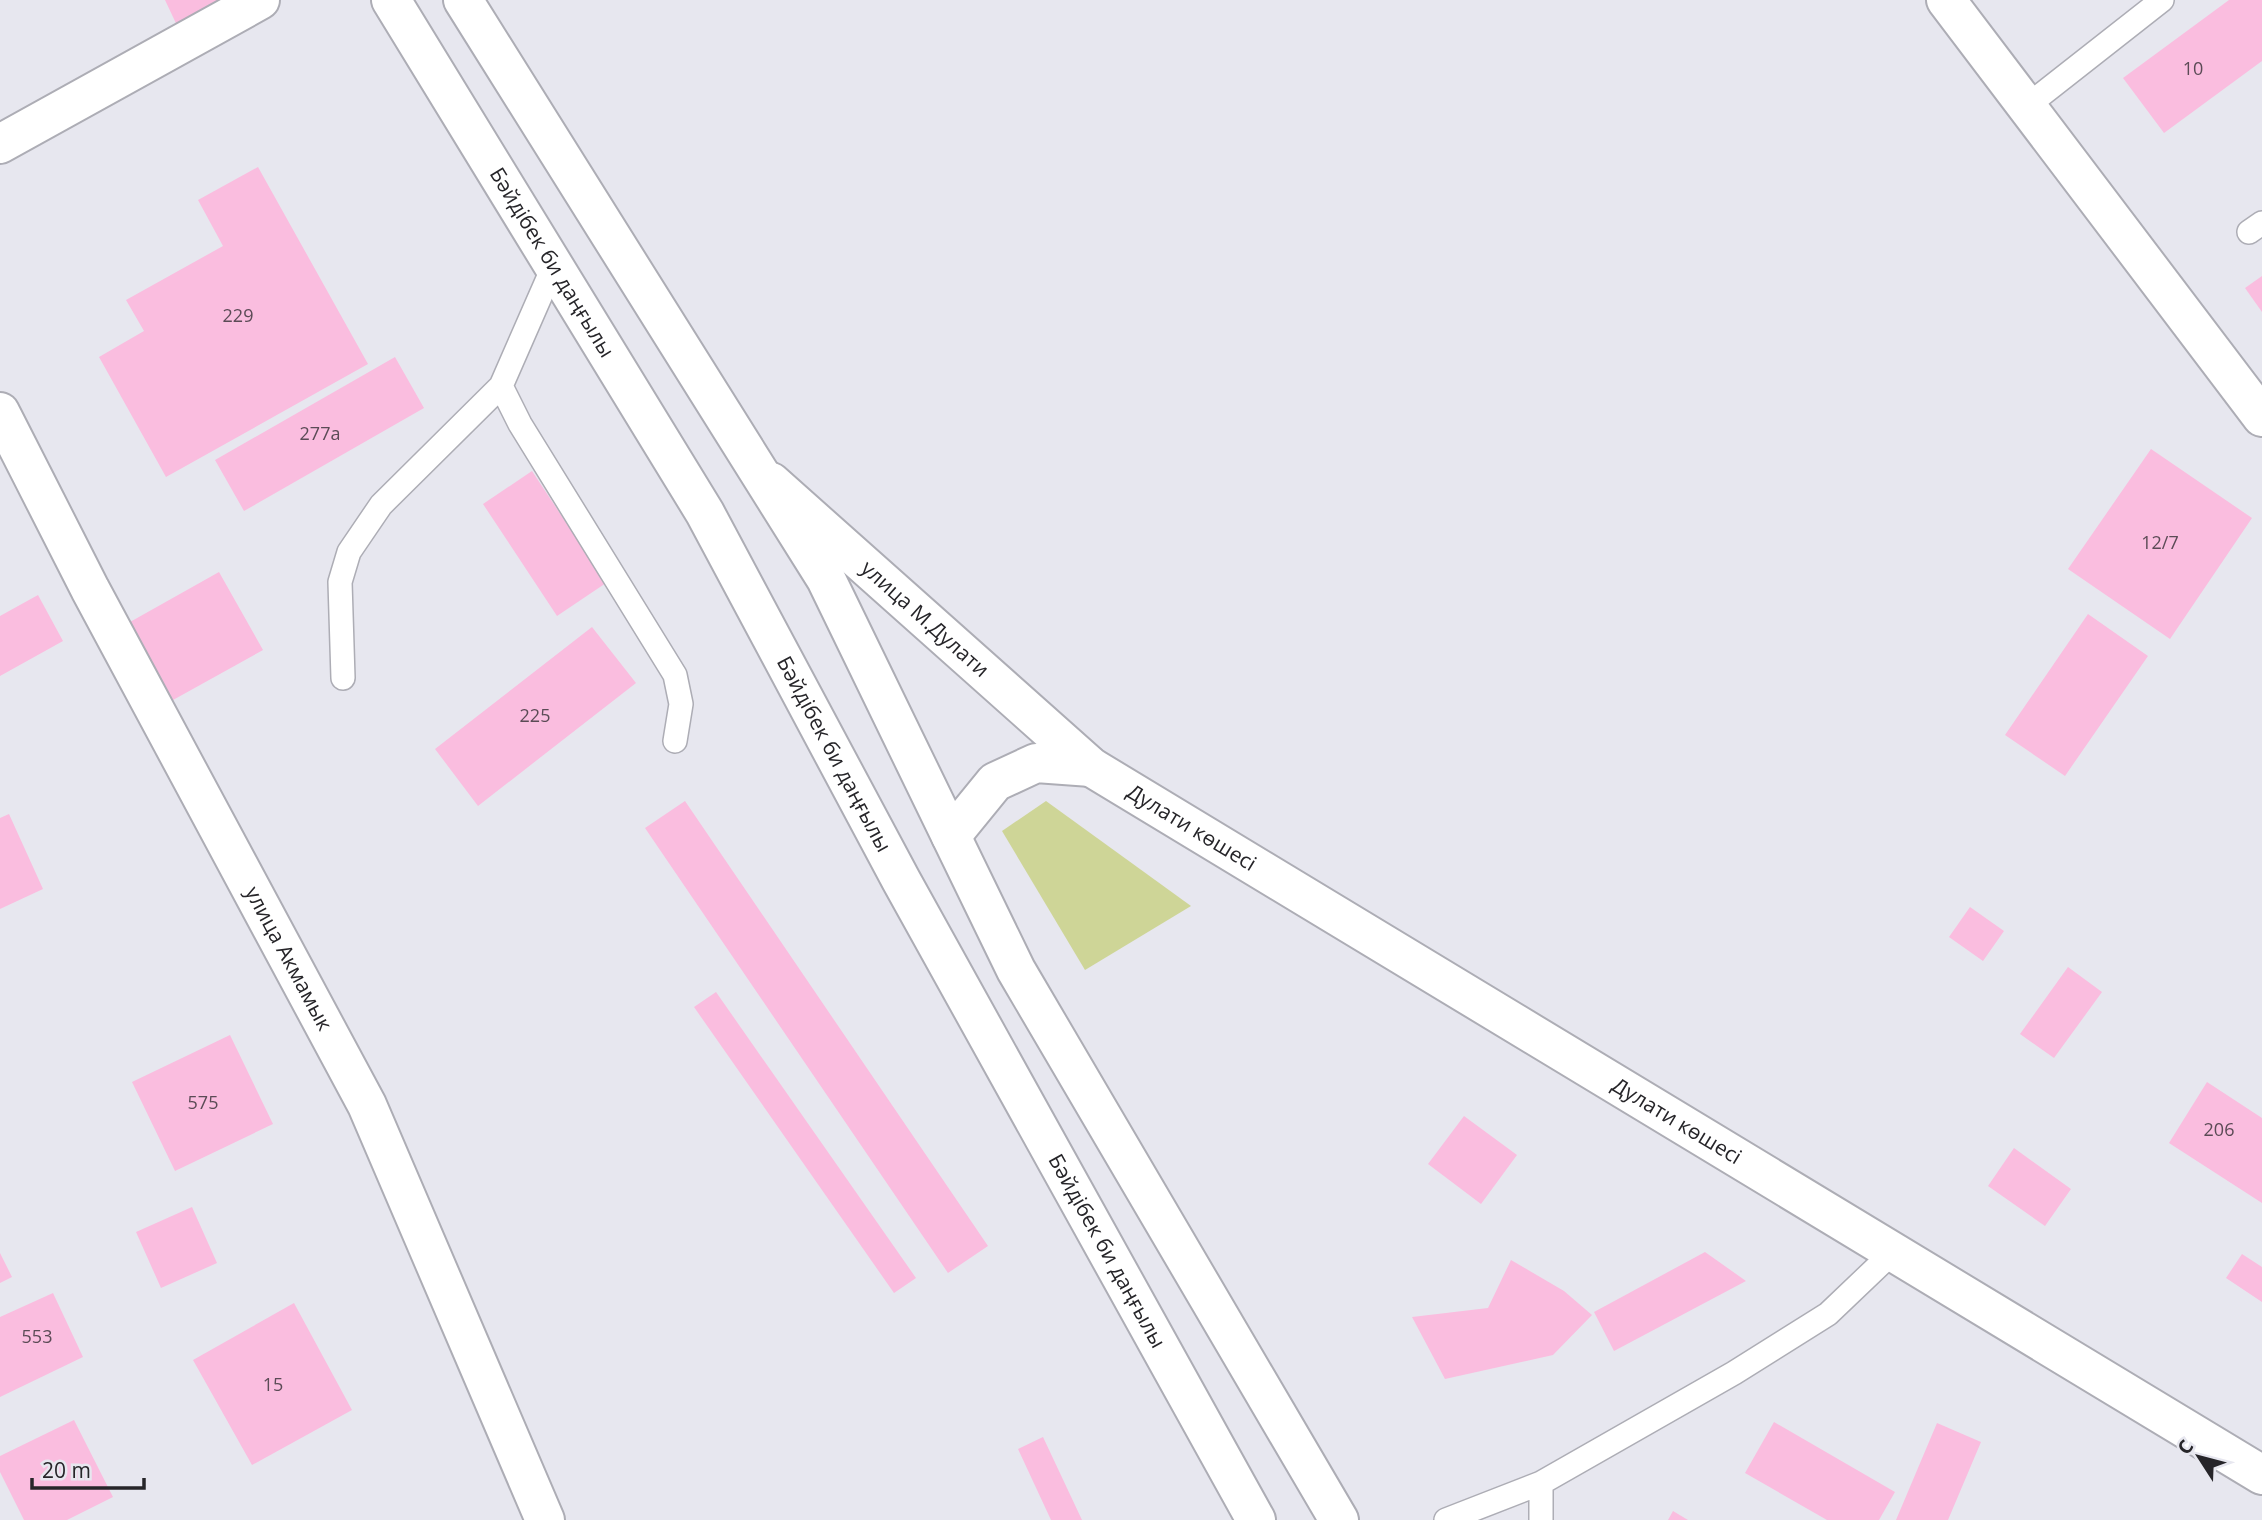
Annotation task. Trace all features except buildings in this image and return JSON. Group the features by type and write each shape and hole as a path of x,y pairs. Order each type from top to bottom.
{"main road":[{"path":"0,144 260,0"},
{"name":"Бәйдібек би даңғылы","path":"391,0 705,513 901,880 1256,1520"},
{"path":"463,0 826,579 1016,970 1339,1520"},
{"path":"1946,0 2262,417"},
{"name":"улица Акмамык","path":"0,412 90,589 367,1105 545,1520"},
{"name":"улица М.Дулати","path":"760,472 1091,767"},
{"path":"951,836 995,782 1036,763 1091,767"},
{"name":"Дулати көшесі","path":"1091,767 2262,1475"}],"lane":[{"path":"2027,106 2162,0"},
{"path":"343,678 340,582 349,552 381,505 500,386 554,265"},
{"path":"500,386 520,424 675,675 681,704 675,741"},
{"path":"1446,1520 1541,1483 1734,1373 1828,1314 1893,1252"},
{"path":"1541,1483 1542,1520"}],"green space":[{"path":"1046,801 1191,906 1085,970 1002,831"}]}
